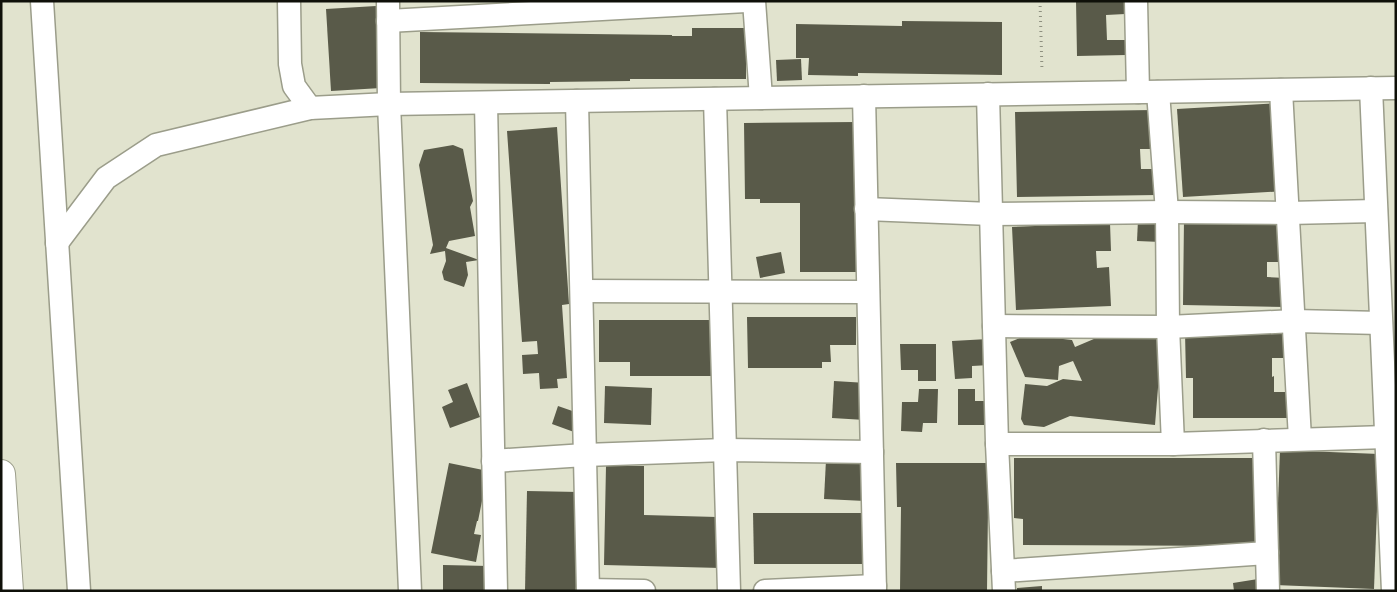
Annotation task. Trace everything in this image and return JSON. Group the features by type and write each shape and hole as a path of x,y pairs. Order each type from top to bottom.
{"main road":[{"path":"1,474 9,591"}],"street":[{"path":"42,1 79,591"},
{"path":"289,1 290,64 294,86 310,108"},
{"path":"410,591 389,104 388,11 746,1"},
{"path":"754,1 761,98"},
{"path":"1136,1 1167,212 1172,444"},
{"path":"1371,88 1393,591"},
{"path":"57,243 106,178 156,145 310,108 486,102 1396,88"},
{"path":"1280,90 1300,439"},
{"path":"988,94 997,444 1004,581 1267,553"},
{"path":"765,591 875,588 864,96"},
{"path":"715,99 729,591"},
{"path":"577,101 588,590 644,591"},
{"path":"486,102 496,591"},
{"path":"866,209 991,214 1376,211"},
{"path":"582,291 720,293 868,292"},
{"path":"994,326 1168,327 1294,321 1381,323"},
{"path":"997,444 1172,444 1386,436"},
{"path":"1264,440 1268,591"},
{"path":"494,461 585,454 725,450 872,452"}],"path":[{"path":"1040,1 1042,94"}],"building":[{"path":"1076,1 1125,1 1125,14 1106,15 1107,40 1125,40 1126,55 1077,56"},
{"path":"376,6 381,88 331,91 326,9"},
{"path":"902,21 1002,22 1002,75 858,73 858,76 808,75 809,58 796,58 796,24 902,26"},
{"path":"692,28 746,28 746,79 630,79 630,81 550,82 550,84 420,83 420,32 692,36"},
{"path":"801,59 802,80 777,81 776,60"},
{"path":"1280,103 1285,191 1183,197 1177,109"},
{"path":"1153,110 1154,149 1140,149 1141,169 1156,169 1157,195 1017,197 1015,112"},
{"path":"858,122 859,272 800,272 800,203 760,203 760,199 745,199 744,123"},
{"path":"557,127 569,304 562,305 567,378 557,379 558,388 540,389 539,373 523,374 522,355 538,354 537,341 522,342 507,131"},
{"path":"453,145 463,149 473,201 470,207 475,236 449,241 446,248 479,260 466,262 468,275 464,287 444,280 442,272 446,261 445,251 430,254 433,245 419,165 424,150"},
{"path":"1184,219 1283,220 1282,262 1267,262 1267,277 1286,278 1286,307 1183,305"},
{"path":"1138,220 1163,222 1161,242 1137,241"},
{"path":"1110,223 1111,251 1096,251 1097,268 1109,267 1111,306 1016,310 1012,227"},
{"path":"781,252 785,273 760,278 756,257"},
{"path":"747,317 856,317 856,345 830,345 831,362 822,362 822,368 748,368"},
{"path":"599,320 712,320 720,376 630,376 630,362 599,362"},
{"path":"1185,332 1287,332 1287,358 1272,358 1272,377 1274,376 1274,392 1290,392 1290,418 1193,418 1193,378 1186,378"},
{"path":"1108,333 1162,338 1155,425 1070,416 1044,427 1024,425 1021,419 1025,384 1047,386 1063,379 1082,381 1073,361 1059,366 1058,380 1025,377 1010,342 1027,335 1072,340 1075,347"},
{"path":"988,339 990,365 972,366 972,378 955,379 952,341"},
{"path":"900,344 936,344 936,381 918,381 918,370 901,370"},
{"path":"834,381 867,383 865,420 832,418"},
{"path":"467,383 480,417 450,428 442,407 453,402 448,390"},
{"path":"605,386 652,388 651,425 604,423"},
{"path":"919,389 938,389 937,423 923,423 922,432 901,431 902,402 918,402"},
{"path":"958,389 975,389 975,401 993,401 994,425 958,425"},
{"path":"558,406 581,414 574,432 552,424"},
{"path":"1280,450 1379,454 1374,589 1275,585"},
{"path":"1014,458 1253,458 1255,546 1023,545 1023,519 1014,518"},
{"path":"826,460 867,463 865,501 824,499"},
{"path":"449,463 488,471 474,534 481,535 476,562 431,553"},
{"path":"896,463 991,463 991,505 988,505 987,591 900,591 901,507 897,507"},
{"path":"606,466 644,466 644,515 717,517 721,568 604,565"},
{"path":"527,491 579,492 577,591 525,591"},
{"path":"753,513 870,513 871,564 754,564"},
{"path":"443,565 489,566 488,591 443,591"},
{"path":"1258,579 1259,591 1234,591 1233,583"},
{"path":"1042,586 1042,591 1017,591 1017,588"}]}
